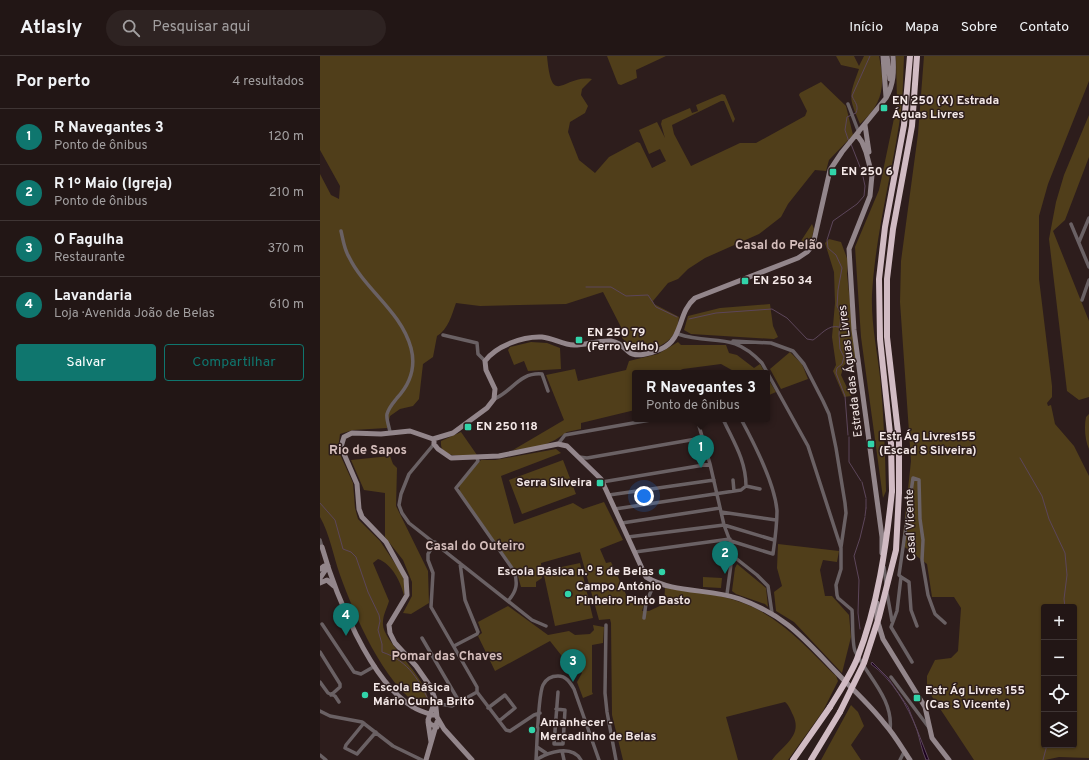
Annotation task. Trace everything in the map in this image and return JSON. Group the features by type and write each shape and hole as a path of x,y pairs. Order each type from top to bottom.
{"highway":[{"path":"793,760 830,708 856,660 872,616 886,548 892,491 891,443 880,339 879,279 885,227 904,125 910,56"},
{"path":"811,760 840,712 864,663 879,618 896,550 899,492 899,441 888,337 887,279 893,229 912,126 917,56"}],"street":[{"path":"883,56 886,98"},
{"path":"886,98 890,78 887,56"},
{"path":"485,362 494,351 500,348 534,338 543,337 573,345 610,341 618,343 630,353 636,355 662,349 678,334 684,309 695,298 798,258 807,252 814,239 830,170 847,146 886,98 891,88 894,69 893,56"},
{"path":"848,104 858,133 866,137"},
{"path":"865,125 872,175"},
{"name":"Estrada das Águas Livres","path":"858,133 866,152 872,175 870,196 849,249 855,340 882,536 880,584 876,610 877,619 884,639 924,707 930,730 936,745 949,760"},
{"path":"1078,242 1089,218"},
{"path":"1071,224 1089,267"},
{"path":"341,231 348,257 390,311 407,338 412,352 414,365 410,379 387,413 390,432"},
{"path":"1082,300 1089,280"},
{"path":"678,334 730,341 771,343 789,348 793,350 807,370 829,414 846,513 841,548 841,569 836,591 838,598 852,610 854,649 880,689 890,720 890,730"},
{"path":"443,335 477,343 478,354 485,362 486,370 495,389 494,399 487,408 453,433 434,442 431,449 409,474 401,494 399,505 402,513 409,523 532,620 546,626"},
{"path":"730,341 752,353 762,363 766,370"},
{"path":"494,399 500,397 520,379 537,374 542,374 548,391"},
{"path":"770,377 808,446 841,548"},
{"path":"558,444 565,435 639,422"},
{"path":"698,422 710,464 724,525 731,540 733,556 727,594"},
{"path":"724,422 743,460 746,472 746,486"},
{"path":"635,552 731,540 773,554 777,510 773,493 754,443 743,422"},
{"path":"426,760 431,745 434,703 430,686 416,666 395,643 390,633 389,625 407,595 406,578 386,542 362,517 359,509 357,484 342,452 344,437 352,433 373,434 410,431 434,442 443,454 451,458 477,458 511,455 558,444 567,446 602,482 622,523 644,575 655,582 727,594 757,605 792,626 890,730 910,760"},
{"path":"579,457 587,458 702,438"},
{"path":"477,458 478,461 456,488 514,571 517,580 516,588 514,594 508,601"},
{"path":"602,482 710,464"},
{"name":"Casal Vicente","path":"892,621 897,611 901,577 899,575 906,537 911,488 913,478 916,478 919,480 920,519 923,540 922,560 928,595 935,614 945,623"},
{"path":"609,495 714,480"},
{"path":"733,480 734,491"},
{"path":"746,486 760,489"},
{"path":"615,510 741,490 746,486"},
{"path":"622,523 720,510 776,520"},
{"path":"628,537 724,525 774,540"},
{"path":"320,540 336,588 358,636 375,666 388,684 403,699 444,729 472,760"},
{"path":"435,542 428,554 428,560 433,574 432,607 477,687 478,692 488,708 510,732 534,715 540,713"},
{"path":"320,556 322,547"},
{"path":"733,556 768,586 772,613"},
{"path":"882,558 890,617 892,621 891,627 912,662"},
{"path":"454,646 478,632 464,600 460,563"},
{"path":"320,569 324,566 328,566"},
{"path":"320,578 328,566"},
{"name":"Casal Vicente","path":"901,577 909,582 911,610 918,626"},
{"path":"320,582 326,580 336,588"},
{"path":"644,618 646,604 655,582"},
{"path":"322,624 354,672 361,674 375,666"},
{"path":"606,625 605,693 616,760"},
{"path":"422,638 460,703"},
{"path":"320,652 340,684 340,687 331,695"},
{"path":"536,760 542,687 548,679 561,676 570,681 599,760"},
{"path":"892,677 909,703 918,712 923,723 930,730"},
{"path":"320,682 331,695 335,696 339,702"},
{"path":"434,703 452,706 478,692"},
{"path":"554,751 558,692"},
{"path":"488,708 505,695 515,708 499,721"},
{"path":"554,744 564,744 565,710 556,709"},
{"path":"320,711 330,716 356,720 364,723 393,746 422,760"},
{"path":"432,720 444,729"},
{"path":"431,745 432,720"},
{"path":"364,723 345,748 357,754 376,732"},
{"path":"537,747 546,753"},
{"path":"536,760 546,753 554,751 574,753 582,760"},
{"path":"562,751 564,760"},
{"path":"900,760 904,752"},
{"path":"320,755 326,760"}],"shaded area":[{"path":"320,56 547,56 552,82 556,86 582,79 592,79 582,89 581,95 588,106 585,113 570,122 568,132 579,160 595,173 609,157 637,142 640,143 652,168 666,161 660,149 649,154 639,130 657,122 665,138 661,124 662,120 690,108 692,113 698,111 696,105 722,94 725,95 735,119 733,123 724,101 721,101 672,125 674,134 691,166 740,143 756,143 805,116 807,111 799,95 800,93 821,82 846,106 853,135 829,160 826,171 815,170 788,204 781,217 759,234 705,258 688,269 678,279 668,283 653,301 654,304 679,317 674,333 670,339 662,345 652,349 641,350 627,343 622,338 623,331 603,292 566,304 480,306 456,303 447,326 437,336 433,357 423,364 419,399 413,406 400,409 390,416 387,428 353,430 340,434 338,450 353,483 355,508 358,519 380,541 402,574 405,584 404,596 401,585 392,569 383,561 378,559 373,563 389,601 383,619 384,630 389,639 421,681 429,704 421,707 407,696 394,682 372,647 346,591 329,538 320,517 320,174 331,195 339,199 340,186 320,150"},
{"path":"607,56 666,56 636,70 637,78 621,85 618,84"},
{"path":"836,56 854,56 859,66 864,56 879,56 882,76 881,93 874,109 860,124 853,108 851,96 853,85 859,69 841,65"},
{"path":"896,56 904,56 903,90 899,125 879,231 872,295 873,326 880,377 883,420 886,491 883,498 861,337 855,247 879,190 897,104"},
{"path":"924,56 1089,56 1089,81 1048,184 1039,216 1039,279 1052,386 1052,397 1047,403 1048,406 1051,405 1055,424 1074,446 1089,476 1089,758 1059,757 1045,760 974,760 927,689 927,676 935,660 951,658 958,651 961,608 954,597 932,597 927,564 902,545 911,461 900,302 901,261 918,134"},
{"path":"1089,115 1089,157 1065,220 1053,231 1089,321 1089,397 1079,400 1067,391 1049,239 1056,202 1064,175"},
{"path":"812,224 814,229 810,245 799,244"},
{"path":"829,239 841,242 848,261 847,274 856,359 844,365 841,375 851,396 844,397 833,371 836,365 832,337 835,303 834,272 825,243"},
{"path":"770,304 773,326 778,337 774,339 691,334 684,330 688,316 720,308"},
{"path":"531,342 547,343 560,348 561,369 528,371 524,361 514,365 508,350 510,347"},
{"path":"678,342 681,345 726,345 729,353 737,355 754,368 760,364 763,370 732,370 721,364 680,370 632,370 632,411 581,423 581,429 567,432 555,440 539,447 513,450 564,420 546,375 575,369 578,381 626,370 629,361 658,354"},
{"path":"790,352 802,364 808,379 781,389 770,369"},
{"path":"770,382 776,392 770,395"},
{"path":"1089,414 1089,449 1085,429 1086,417"},
{"path":"461,432 477,455 460,456 449,454 444,451 441,441"},
{"path":"556,449 561,453 501,476 514,524 573,503 583,509 604,502 623,540 600,549 606,563 611,562 630,603 644,604 642,611 649,611 664,604 665,588 714,595 743,603 757,609 782,625 836,676 838,681 823,711 788,760 772,760 794,735 795,722 789,706 785,702 726,717 738,760 623,760 612,715 611,623 610,619 599,620 580,552 541,563 542,578 536,582 536,587 521,587 517,573 460,492 459,485 481,460 495,460"},
{"path":"390,456 393,464 397,468 396,506 428,571 429,603 411,614 403,613 412,596 412,582 403,560 385,537 385,493 364,490 351,460"},
{"path":"563,460 576,494 522,514 509,480"},
{"path":"778,544 839,551 837,562 823,560 820,570 825,596 832,596 849,615 851,637 842,673 794,622 776,611 774,592 782,586 777,568"},
{"name":"Campo António Pinheiro Pinto Basto","path":"580,563 593,618 555,626 543,571"},
{"path":"737,564 766,588 768,607 765,604 736,594 732,591 735,568"},
{"path":"703,577 722,578 721,588 703,587"},
{"path":"508,606 548,635 569,631 575,635 590,634 594,630 593,625 604,627 603,643 592,645 593,694 583,698 577,682 582,673 570,661 565,660 550,641 495,671 478,636 482,633 478,622"},
{"path":"872,662 888,678 908,707 929,760 926,760 917,730 904,703 886,677 871,664"},
{"path":"851,705 858,712 864,726 851,745 861,760 821,760"}],"waterway":[{"path":"849,142 845,130 847,117 856,113 857,108 852,96 870,56"},
{"path":"848,435 845,396 836,373 837,368 842,364 844,357 840,349 839,334 841,314 837,306 842,268 836,255 828,248 827,240 833,221 857,204 864,196 865,186 862,172 851,144"},
{"path":"586,287 611,287 626,296 648,295 656,307 677,317"},
{"path":"689,319 716,313 772,309 787,318 807,339 813,340 828,328 835,326 839,327"},
{"path":"849,437 849,462 861,481"},
{"path":"1020,458 1042,496 1049,519 1065,553 1067,575 1065,604"},
{"path":"862,482 866,498"},
{"path":"866,499 866,508"},
{"path":"320,503 335,520 343,549 351,552 356,557 368,592 379,615 380,621 378,630 382,644 382,652 400,661 406,666 418,680 431,706"},
{"path":"865,516 866,508"},
{"path":"860,629 858,613 859,580 854,556 865,517"},
{"path":"1043,760 1046,748"}],"place":[{"name":"EN 250 (X) Estrada Águas Livres","path":"884,108"},
{"name":"EN 250 6","path":"833,172"},
{"name":"EN 250 34","path":"745,281"},
{"name":"EN 250 79 (Ferro Velho)","path":"579,340"},
{"name":"EN 250 118","path":"468,427"},
{"name":"Estr Ág Livres155 (Escad S Silveira)","path":"871,444"},
{"name":"R Navegantes 3","path":"701,468"},
{"name":"Serra Silveira","path":"600,483"},
{"name":"Escola Básica n.º 5 de Belas","path":"662,572"},
{"name":"R 1º Maio (Igreja)","path":"725,574"},
{"name":"Campo António Pinheiro Pinto Basto","path":"568,594"},
{"name":"Lavandaria","path":"346,636"},
{"name":"O Fagulha","path":"573,682"},
{"name":"Escola Básica Mário Cunha Brito","path":"365,695"},
{"name":"Estr Ág Livres 155 (Cas S Vicente)","path":"917,698"},
{"name":"Amanhecer - Mercadinho de Belas","path":"532,730"}],"district":[{"name":"Casal do Pelão","path":"779,246"},
{"name":"Rio de Sapos","path":"368,451"},
{"name":"Casal do Outeiro","path":"475,547"},
{"name":"Pomar das Chaves","path":"447,657"}]}
